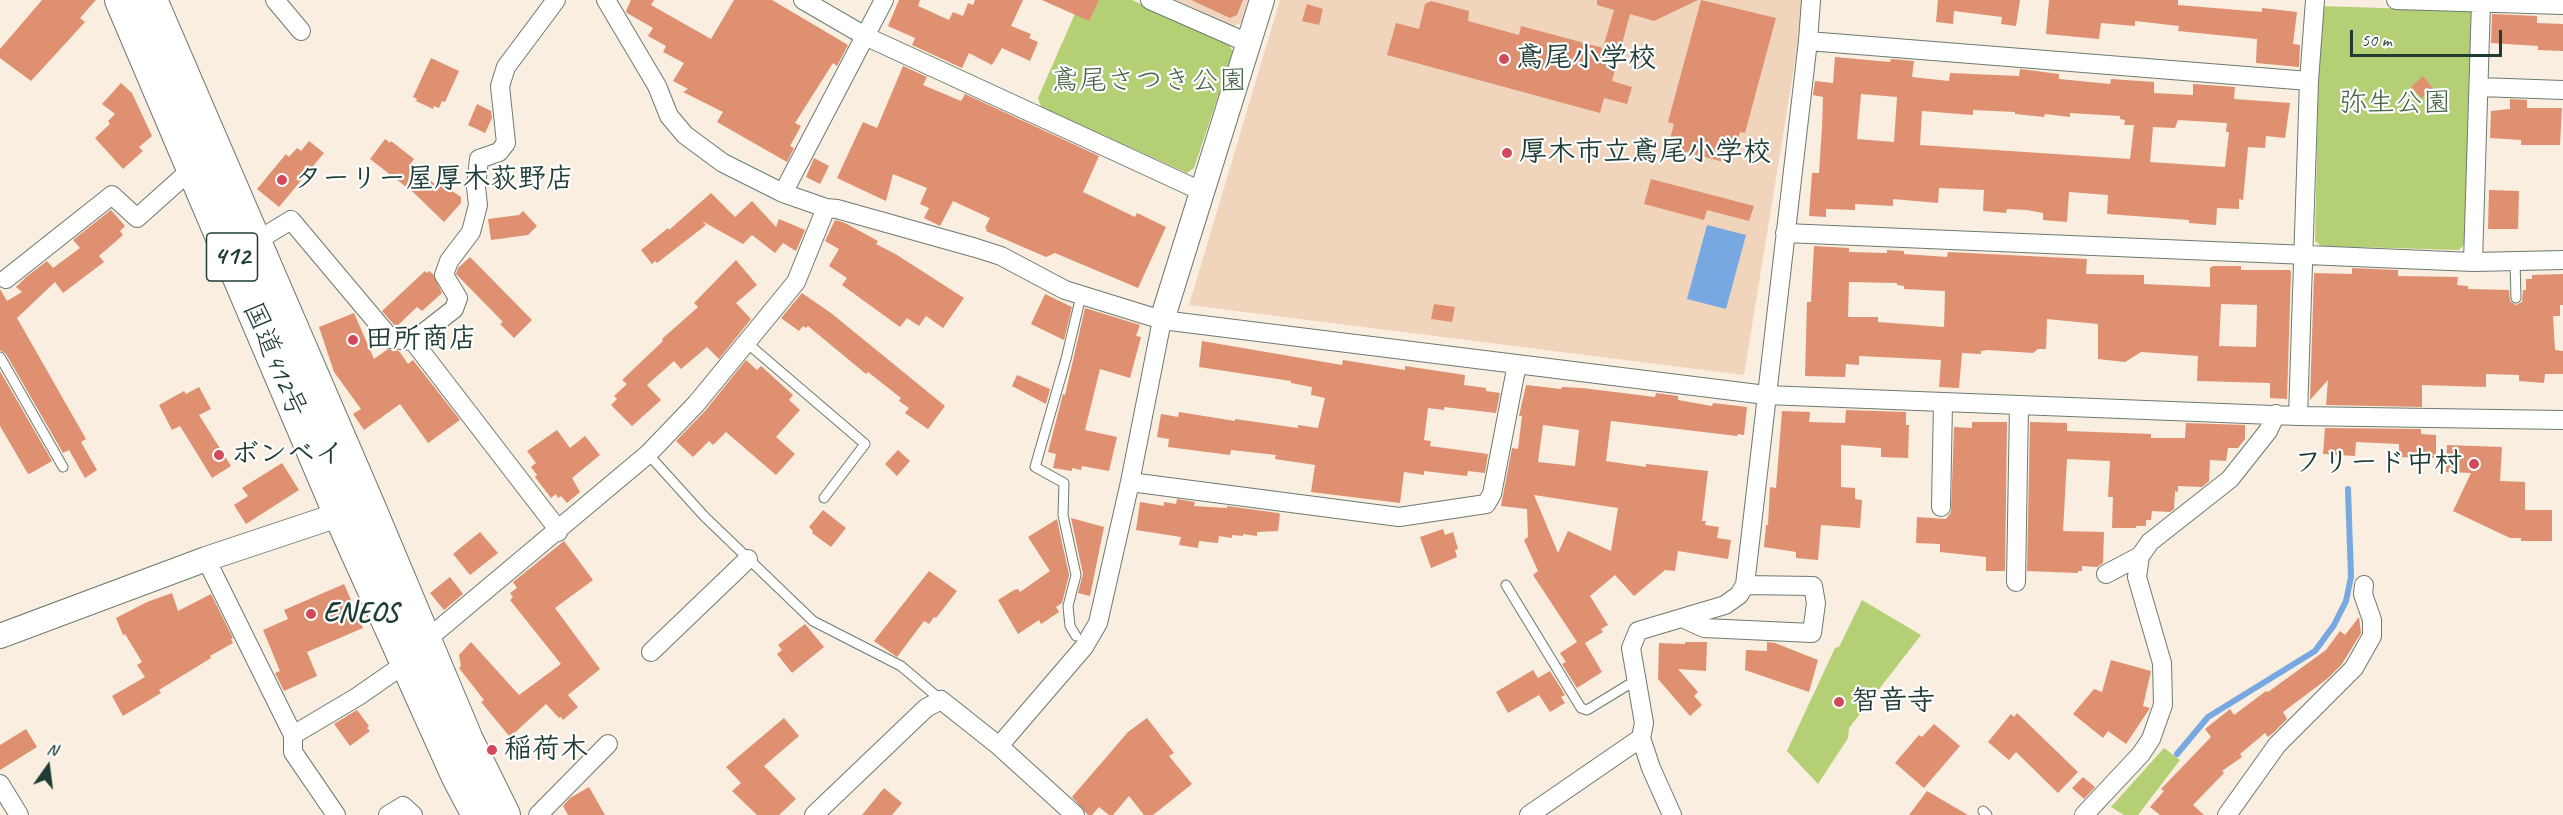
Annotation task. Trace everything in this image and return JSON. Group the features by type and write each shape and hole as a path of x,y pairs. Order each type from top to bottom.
{"highway":[{"name":"国道412号","path":"121,0 194,167 340,515 467,740 504,815"},
{"name":"国道412号","path":"152,0 368,504 457,775 478,815"}],"street":[{"path":"275,0 302,32"},
{"path":"255,242 291,220 391,339 413,341 454,309 458,298 444,275 449,261 471,232 478,205 476,187 479,159 499,152 506,143 500,86 506,67 556,0"},
{"path":"606,0 657,86 669,116 685,135 723,163 783,192 826,208 837,209 1001,256 1065,290 1162,320 1767,395 2298,416 2563,420"},
{"path":"803,0 865,36 1201,191"},
{"path":"783,192 884,0"},
{"path":"1150,0 1248,44"},
{"path":"999,746 1080,642 1098,623 1130,482 1162,320 1262,0"},
{"path":"1672,815 1651,768 1641,738 1644,723 1631,648 1638,632 1725,604 1739,595 1745,585 1811,0"},
{"path":"2298,416 2309,81 2315,0"},
{"path":"2396,0 2563,4"},
{"path":"2473,261 2481,2"},
{"path":"1808,41 2309,81"},
{"path":"2480,87 2563,90"},
{"path":"6,279 112,195 137,218 194,167"},
{"path":"293,735 357,697 416,652 648,454 696,404 796,282 826,208"},
{"path":"1785,233 2473,261 2563,260"},
{"path":"413,341 558,532"},
{"path":"1130,482 1399,517 1486,504 1492,494 1517,364"},
{"path":"1941,507 1943,403"},
{"path":"2016,582 2019,405"},
{"path":"2106,574 2140,556 2150,542 2235,474 2268,431 2276,414"},
{"path":"0,636 206,559 368,504"},
{"path":"2084,815 2141,754 2159,721 2163,705 2162,663 2137,578 2140,556"},
{"path":"206,559 293,735 293,752 336,815"},
{"path":"651,652 748,559"},
{"path":"1683,618 1704,628 1812,633 1816,603 1813,586 1745,585"},
{"path":"2227,815 2277,745 2354,668 2372,636 2372,620 2363,594 2364,585"},
{"path":"814,815 926,708 941,700 999,746 1075,815"},
{"path":"1529,815 1641,738"},
{"path":"538,815 609,744"},
{"path":"2,790 19,815"},
{"path":"388,815 403,806 413,815"}],"lane":[{"path":"2515,261 2516,298"},
{"path":"1080,642 1070,626 1068,606 1076,575 1064,515 1064,483 1035,467 1066,359 1081,296"},
{"path":"747,343 865,444 824,498"},
{"path":"0,357 63,467"},
{"path":"648,454 704,516 813,621 901,666 941,700"},
{"path":"1506,585 1581,708 1587,710 1628,684 1637,682"}],"shaded area":[{"path":"1176,0 1250,0 1244,22 1233,26"},
{"name":"厚木市立鳶尾小学校","path":"1280,0 1805,0 1744,375 1189,305"}],"green space":[{"name":"鳶尾さつき公園","path":"1081,0 1132,0 1229,44 1233,52 1194,168 1187,173 1041,107 1038,98"},
{"name":"弥生公園","path":"2320,6 2476,11 2464,245 2459,250 2321,246 2315,241"},
{"path":"1862,600 1921,635 1849,728 1848,738 1818,784 1787,751 1835,648 1839,647"},
{"path":"2164,748 2180,760 2138,815 2124,815 2111,807"}],"water":[{"path":"1707,225 1746,235 1726,309 1687,299"}],"building":[{"path":"42,0 96,0 80,18 85,22 31,81 0,58 0,49"},
{"path":"631,0 654,0 651,5 711,39 734,0 772,0 848,45 837,66 833,63 795,123 801,126 790,146 794,148 787,162 717,122 723,112 683,92 688,89 673,81 684,63 663,52 666,46 648,36 653,28 627,13"},
{"path":"899,0 920,0 918,6 949,20 953,12 963,16 968,3 973,5 975,0 1023,0 1011,26 1031,34 1029,38 1038,42 1030,61 1002,48 992,65 969,53 962,68 912,45 915,38 888,26"},
{"path":"1042,0 1099,0 1089,21"},
{"path":"1191,0 1243,0 1237,15 1230,18"},
{"name":"鳶尾小学校","path":"1597,0 1698,0 1654,21 1630,14 1612,81 1632,87 1627,104 1604,98 1600,113 1387,55 1396,23 1419,29 1425,4 1431,1 1469,11 1468,21 1519,35 1521,26 1603,48 1614,10 1597,5"},
{"path":"1701,0 1776,18 1745,133 1740,132 1731,164 1668,147 1674,124 1668,122"},
{"path":"1938,0 2020,0 2016,26 2001,24 2002,17 1954,11 1953,24 1936,22"},
{"path":"2049,0 2178,0 2178,5 2262,12 2262,8 2297,12 2293,44 2300,45 2299,67 2256,63 2257,39 2178,31 2179,26 2135,21 2135,26 2101,23 2099,39 2046,34"},
{"path":"1307,4 1323,9 1319,25 1302,21"},
{"path":"2492,14 2537,16 2537,23 2563,24 2563,51 2538,50 2538,46 2491,43"},
{"path":"1835,57 1890,62 1891,59 1914,61 1912,77 1949,81 1950,73 2019,76 2020,69 2059,74 2059,79 2110,84 2111,79 2154,82 2154,93 2193,95 2193,84 2235,87 2234,99 2290,103 2285,138 2266,136 2265,148 2248,147 2243,200 2239,199 2239,209 2217,208 2216,225 2189,223 2189,220 2107,214 2108,195 2069,192 2067,222 2043,220 2043,213 2027,210 2007,209 2006,213 1983,211 1984,190 1939,188 1938,203 1893,199 1893,206 1855,204 1855,210 1826,209 1826,217 1809,216 1812,173 1819,173 1822,127 1823,97 1813,95 1815,81 1833,83","holes":["1861,94 1897,97 1894,142 1857,139","1973,110 2015,112 2015,114 2044,117 2045,114 2070,117 2070,113 2120,116 2120,119 2125,120 2124,125 2134,125 2130,159 1920,145 1922,111 1973,115","2178,120 2227,123 2226,132 2229,132 2225,167 2150,162 2153,127 2175,128"]},
{"path":"431,58 459,71 445,102 442,101 439,108 434,106 433,109 416,101 417,99 413,97"},
{"path":"903,66 927,77 923,85 961,101 965,94 1099,156 1083,192 1135,217 1137,213 1166,227 1138,288 1055,253 1046,257 986,231 985,228 990,218 953,201 940,226 924,218 929,208 920,204 927,188 893,174 886,201 837,178 863,122 877,128"},
{"path":"2423,76 2433,88 2422,98 2411,87"},
{"path":"121,83 132,93 152,136 139,147 143,151 123,169 95,138 110,124 108,121 115,114 102,104"},
{"path":"2510,99 2527,100 2527,108 2562,108 2560,145 2521,145 2521,140 2490,138 2491,111 2510,109"},
{"path":"477,104 491,111 492,118 485,133 468,125"},
{"path":"385,139 414,159 411,163 439,188 442,184 461,197 461,203 444,222 414,193 370,159"},
{"path":"309,141 324,153 279,207 257,189 286,154 289,157 297,148 301,151"},
{"path":"814,158 829,166 820,184 806,177"},
{"path":"1651,179 1754,206 1749,221 1707,210 1704,220 1644,204"},
{"path":"2489,190 2519,191 2518,229 2488,229"},
{"path":"711,193 735,217 752,201 776,227 779,219 805,230 796,251 783,243 775,253 752,235 743,244 702,221 706,225 657,263 655,261 652,264 641,250 668,228 669,230"},
{"path":"111,210 125,226 120,231 123,235 99,256 104,262 63,293 55,282 17,318 86,439 81,442 97,470 85,478 69,450 63,453 6,354 0,350 0,289 7,301 22,292 16,287 25,278 47,261 53,268 80,248 73,240"},
{"path":"523,211 537,226 528,235 491,240 488,219 519,215"},
{"path":"835,220 878,241 876,244 964,298 943,328 926,316 919,326 907,318 900,327 842,285 847,278 829,266 839,249 825,241"},
{"path":"1814,246 1849,248 1849,252 1887,253 1887,250 1904,251 1904,254 1947,257 1948,252 2087,259 2086,274 2144,275 2144,284 2210,287 2210,268 2213,266 2241,266 2241,270 2290,270 2287,399 2270,398 2270,383 2197,381 2198,356 2141,352 2125,362 2098,359 2098,324 2047,319 2046,349 2038,349 2033,353 1988,350 1981,351 1981,354 1962,353 1959,388 1939,387 1941,360 1859,356 1859,365 1846,364 1845,377 1805,376 1807,302 1811,302","holes":["1849,282 1897,283 1897,285 1904,286 1904,289 1945,291 1944,327 1878,322 1878,317 1848,317","2221,304 2257,305 2256,347 2219,346"]},
{"path":"470,257 532,320 514,338 500,324 503,322 456,274 458,268"},
{"path":"736,260 757,285 736,303 751,319 719,359 707,347 681,369 674,361 647,385 661,400 632,426 611,405 617,399 614,396 627,384 622,380 663,341 662,339 698,307 694,303"},
{"path":"2352,268 2398,270 2398,276 2458,277 2457,285 2468,286 2468,289 2509,290 2510,301 2516,305 2522,302 2523,290 2526,290 2526,279 2532,279 2532,275 2563,274 2563,305 2560,305 2560,316 2553,316 2555,350 2563,351 2563,374 2545,374 2544,383 2519,381 2519,375 2486,374 2486,387 2422,385 2422,407 2326,405 2328,380 2310,400 2314,273 2352,274"},
{"path":"425,271 433,274 442,293 422,311 417,307 396,327 382,311"},
{"path":"802,293 831,313 945,406 928,429 905,413 909,408 899,401 901,398 868,372 866,374 808,326 806,328 803,326 799,331 781,318"},
{"path":"1045,294 1072,307 1064,340 1031,324"},
{"path":"1434,304 1455,307 1452,322 1431,319"},
{"path":"1085,308 1140,325 1136,336 1141,337 1130,378 1100,369 1085,430 1117,437 1109,471 1082,466 1081,470 1072,468 1072,471 1053,468 1056,454 1048,452 1063,394 1065,395"},
{"path":"354,313 374,359 388,349 399,351 408,364 413,360 460,420 428,443 400,404 364,430 353,414 361,409 334,372 319,327"},
{"path":"1202,341 1342,365 1343,360 1405,370 1405,366 1465,375 1464,385 1486,388 1486,391 1500,393 1496,413 1444,407 1444,410 1428,408 1424,440 1431,441 1430,446 1488,454 1485,473 1468,471 1467,476 1424,471 1424,475 1404,472 1400,503 1311,492 1315,465 1275,459 1276,455 1231,450 1230,455 1168,447 1169,439 1157,437 1161,414 1178,417 1179,412 1235,421 1235,419 1298,428 1298,425 1318,428 1325,398 1311,395 1312,387 1291,383 1291,381 1199,367"},
{"path":"746,360 757,370 761,366 793,395 789,400 800,410 776,437 795,454 776,475 726,432 713,445 709,441 693,457 676,441 705,411"},
{"path":"0,371 52,461 28,474 0,426"},
{"path":"1017,375 1050,389 1046,404 1012,386"},
{"path":"1526,385 1561,389 1562,387 1582,388 1655,397 1656,393 1678,396 1678,400 1712,406 1713,403 1747,407 1744,435 1738,434 1737,436 1611,421 1606,461 1646,467 1646,464 1708,471 1702,521 1706,521 1705,525 1719,527 1717,538 1731,540 1728,559 1678,551 1675,571 1665,570 1634,596 1615,575 1590,596 1608,625 1601,629 1603,632 1585,643 1602,672 1577,688 1562,664 1566,662 1560,653 1577,642 1533,575 1538,571 1524,540 1528,537 1527,509 1501,506 1512,448 1518,449 1522,416 1519,416","holes":["1543,425 1579,430 1575,466 1538,462","1534,495 1618,508 1611,551 1568,531 1558,553"]},
{"path":"199,387 211,409 199,415 231,466 212,478 180,426 172,430 159,405 184,391 186,394"},
{"path":"1846,410 1906,412 1906,425 1909,425 1908,458 1881,457 1881,448 1841,445 1841,487 1855,488 1855,499 1862,500 1860,528 1821,525 1818,560 1796,558 1796,552 1764,547 1770,487 1776,488 1782,411 1810,412 1809,422 1845,423"},
{"path":"1972,422 2007,422 2005,571 1986,571 1986,557 1940,552 1940,544 1916,543 1917,517 1946,519 1951,512 1954,427 1972,428"},
{"path":"2030,422 2067,423 2067,431 2151,434 2151,438 2185,438 2186,423 2245,425 2245,439 2238,448 2228,448 2226,461 2210,460 2209,481 2202,487 2178,486 2178,492 2175,491 2174,509 2170,512 2152,511 2151,520 2146,520 2146,526 2136,526 2136,528 2112,528 2113,497 2108,497 2110,461 2067,459 2063,531 2104,532 2103,563 2097,567 2082,566 2082,571 2078,573 2027,571"},
{"path":"2325,428 2421,429 2421,434 2436,435 2436,458 2399,457 2399,444 2356,442 2355,456 2323,454"},
{"path":"557,430 570,448 585,436 600,455 572,478 580,492 567,503 561,496 558,498 556,494 551,498 535,477 537,475 531,467 536,463 527,451"},
{"path":"2447,445 2502,447 2500,481 2525,482 2525,510 2552,510 2552,541 2521,541 2521,538 2510,538 2453,511 2471,473 2446,472"},
{"path":"898,450 910,461 897,476 885,464"},
{"path":"282,463 299,490 246,524 234,505 248,496 242,488"},
{"path":"1177,499 1195,502 1194,506 1227,508 1227,506 1278,513 1280,514 1278,531 1257,532 1257,536 1243,534 1243,536 1232,535 1232,538 1219,536 1218,543 1199,541 1198,548 1179,545 1181,537 1136,530 1140,502 1164,506 1164,502 1176,504"},
{"path":"823,510 846,528 831,547 812,533 809,527"},
{"path":"1071,518 1104,527 1090,596 1078,593 1083,574"},
{"path":"1057,519 1069,575 1062,603 1056,607 1059,612 1041,624 1039,620 1018,634 998,600 1014,590 1018,589 1020,592 1050,571 1028,537"},
{"path":"1443,529 1445,535 1453,532 1458,549 1455,550 1457,557 1431,568 1420,537"},
{"path":"480,532 498,553 470,575 453,554"},
{"path":"564,541 593,580 555,608 600,669 568,695 578,707 563,720 546,704 510,737 481,702 484,700 459,668 461,666 459,655 471,642 519,695 561,664 510,600 513,597 510,593 517,588 513,582"},
{"path":"929,571 957,591 936,618 934,617 929,624 924,621 897,657 874,641"},
{"path":"450,577 463,594 444,610 430,593"},
{"path":"344,584 363,628 307,652 317,676 284,691 275,673 280,671 263,630 288,619 284,610"},
{"path":"172,593 178,611 211,594 233,638 231,639 233,643 210,656 211,658 159,690 161,693 123,716 112,696 145,677 137,665 142,662 125,634 123,635 116,618 147,602"},
{"path":"2359,617 2361,633 2342,664 2327,679 2283,712 2287,719 2273,733 2268,737 2265,733 2240,754 2242,757 2222,771 2224,773 2193,805 2204,815 2160,815 2150,807 2164,791 2161,789 2211,737 2205,729 2230,709 2234,715 2326,650 2340,631 2345,635"},
{"path":"805,624 824,647 792,673 777,654 782,650 778,645"},
{"path":"1685,642 1707,642 1706,671 1678,669 1698,692 1694,696 1702,705 1690,716 1658,679 1659,643 1685,644"},
{"path":"1767,642 1818,660 1809,692 1745,670 1746,650 1767,651"},
{"path":"2111,660 2151,671 2143,706 2150,708 2126,744 2108,731 2103,738 2073,714 2094,689 2102,692"},
{"path":"1533,670 1538,678 1550,671 1565,695 1561,697 1565,703 1550,712 1539,695 1508,713 1496,692"},
{"path":"357,710 370,731 350,746 334,724"},
{"path":"2017,713 2078,772 2058,793 2016,752 2009,760 1988,742 2011,714 2014,717"},
{"path":"784,718 799,736 764,766 796,799 779,815 757,815 732,791 741,783 726,767"},
{"path":"1147,718 1174,753 1169,756 1192,784 1153,815 1144,815 1129,796 1113,815 1109,815 1099,807 1092,815 1088,815 1072,797 1128,732"},
{"path":"1934,724 1960,746 1924,788 1895,763 1919,735 1922,737"},
{"path":"26,729 37,747 0,770 0,745"},
{"path":"2083,777 2095,787 2084,799 2072,788"},
{"path":"589,787 605,815 568,815 563,806 570,798"},
{"path":"884,788 902,803 892,815 862,815"},
{"path":"1927,791 1968,815 1909,815"}],"waterway":[{"path":"2177,754 2208,717 2315,651 2334,625 2346,601 2351,577 2348,489"}],"place":[{"name":"鳶尾小学校","path":"1504,59"},
{"name":"厚木市立鳶尾小学校","path":"1507,153"},
{"name":"ターリー屋厚木荻野店","path":"282,180"},
{"name":"田所商店","path":"353,340"},
{"name":"ボンベイ","path":"219,455"},
{"name":"フリード中村","path":"2474,464"},
{"name":"ENEOS","path":"311,614"},
{"name":"智音寺","path":"1839,702"},
{"name":"稲荷木","path":"492,750"}]}
